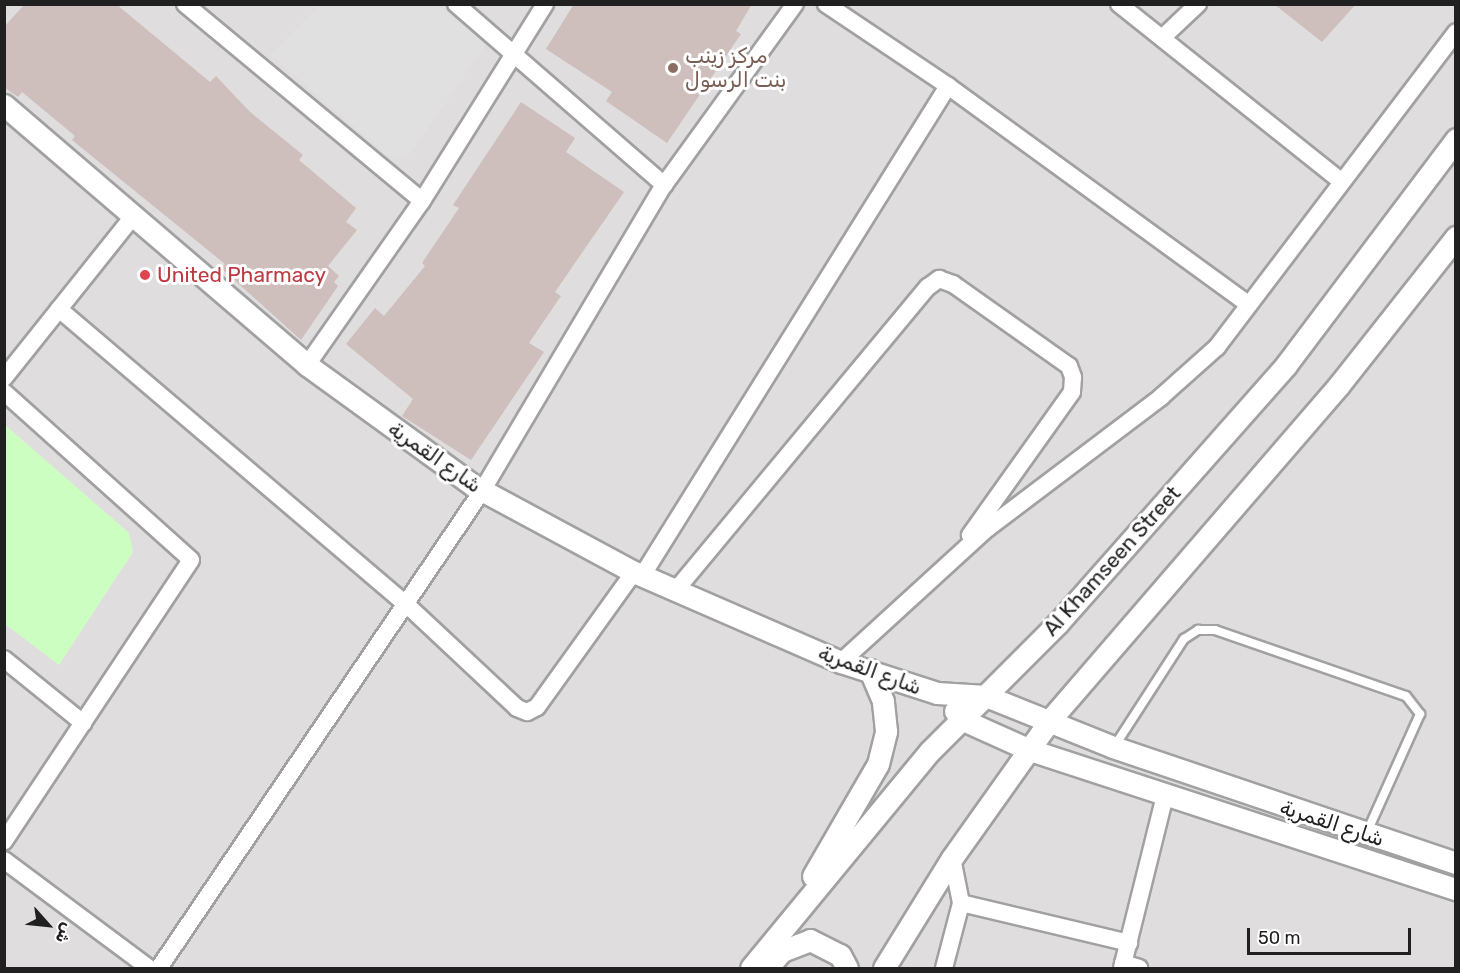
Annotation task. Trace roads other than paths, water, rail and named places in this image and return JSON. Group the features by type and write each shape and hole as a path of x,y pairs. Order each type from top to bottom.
{"street":[{"path":"184,4 422,201"},
{"path":"456,4 664,186"},
{"path":"307,365 422,201 545,4"},
{"path":"159,969 482,491 664,186 795,4"},
{"path":"826,4 948,87 1249,304"},
{"path":"1119,4 1342,182"},
{"path":"1162,38 1198,4"},
{"path":"841,662 988,528 1161,397 1216,347 1455,32"},
{"path":"59,309 406,604 517,708 527,712 537,707 638,574 948,87"},
{"name":"شارع القمرية","path":"4,105 307,365 482,491 638,574 841,662 938,693 986,696 1113,747 1455,863"},
{"name":"Al Khamseen Street","path":"751,969 930,751 1058,623 1286,365 1455,139"},
{"path":"4,378 134,215"},
{"path":"884,969 952,858 1050,720 1339,385 1455,237"},
{"path":"676,590 928,287 939,279 953,284 1069,366 1074,377 1071,392 952,561"},
{"path":"4,392 191,560 4,841"},
{"path":"4,659 83,723"},
{"path":"783,928 878,764 886,731 883,701 870,670"},
{"name":"شارع القمرية","path":"938,693 963,720"},
{"path":"963,720 1030,750 1455,889"},
{"path":"1140,969 1123,966 1166,795"},
{"path":"944,969 961,903 952,858"},
{"path":"4,861 149,969"},
{"path":"961,903 1129,943"},
{"path":"767,969 782,951 810,940 840,955 847,969"}],"lane":[{"path":"1113,747 1185,639 1198,630 1215,630 1406,696 1420,714 1366,834"}],"place":[{"name":"مركز زينب بنت الرسول","path":"673,68"},
{"name":"United Pharmacy","path":"145,275"}]}
